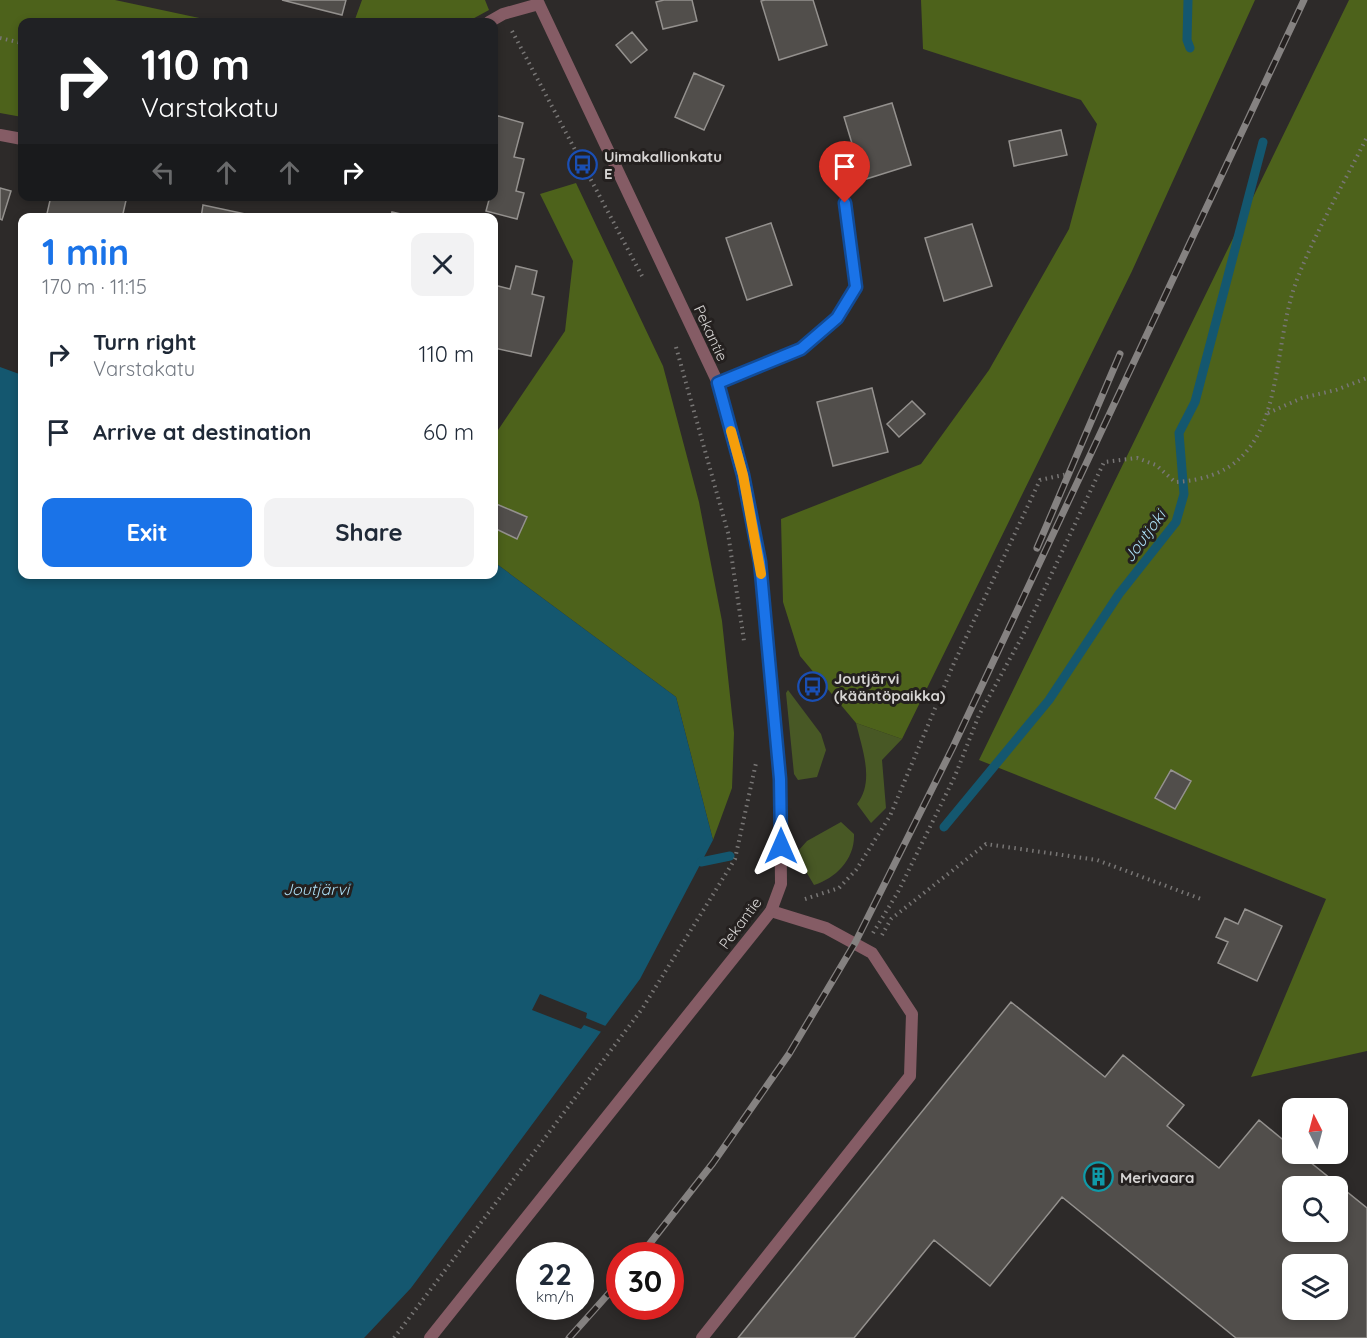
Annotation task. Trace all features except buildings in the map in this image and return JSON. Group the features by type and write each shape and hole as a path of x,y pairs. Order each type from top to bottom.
{"street":[{"path":"496,18 538,2"},
{"name":"Pekantie","path":"430,1338 771,911 781,884 780,779 760,562 743,475 718,383 538,2"},
{"path":"0,135 18,138"},
{"path":"718,383 801,349 837,318 856,287 845,203"},
{"path":"702,1338 910,1076 912,1014 868,951 826,928 771,911"}],"path":[{"path":"503,14 644,281"},
{"path":"0,38 18,42"},
{"path":"868,951 955,776 979,715 1023,635 1104,462 1137,458 1156,465 1175,482 1191,481 1210,478 1240,460 1258,438 1268,413 1297,278 1367,137"},
{"path":"675,344 728,533 746,651"},
{"path":"1268,413 1302,398 1336,390 1367,378"},
{"path":"771,911 839,888 856,870 890,816 954,663 1040,480 1068,474"},
{"path":"394,1338 642,1009 735,859 758,757"},
{"path":"868,951 891,920 986,844 1097,860 1201,898"}],"green space":[{"path":"0,0 115,0 199,18 18,18 18,116 0,113"},
{"path":"362,0 485,0 489,10 474,18 355,18"},
{"path":"921,0 1255,0 1132,271 902,739 856,723 800,656 783,602 781,519 921,464 989,370 1069,229 1097,124 1081,100 923,49"},
{"path":"1349,0 1367,0 1367,1051 1251,1077 1326,899 979,760"},
{"path":"576,183 663,366 699,502 722,621 734,733 732,788 713,840 676,697 498,565 498,430 565,331 573,261 540,194"},
{"path":"788,690 821,734 826,750 817,777 798,780 794,774 786,693"},
{"path":"856,723 902,739 882,760 886,808 871,823 857,804 865,785 866,765"},
{"path":"841,822 854,834 848,859 830,878 814,885 801,863 798,851 807,841"}],"water":[{"name":"Joutjärvi","path":"0,367 18,374 18,579 498,579 498,565 676,697 713,840 640,979 411,1288 364,1338 0,1338"}],"pier":[{"path":"540,994 587,1013 586,1018 608,1027 604,1033 584,1025 581,1029 532,1010"}],"waterway":[{"name":"Joutjoki","path":"1188,0 1187,40 1190,48"},
{"name":"Joutjoki","path":"944,827 1049,700 1119,594 1176,522 1184,494 1179,433 1195,402 1263,142"},
{"name":"Joutjoki","path":"701,862 730,856"}],"railway":[{"path":"651,1242 713,1163 789,1054 855,943 953,747 1304,0"},
{"path":"1037,548 1120,354"},
{"path":"569,1338 606,1297"}],"slow traffic":[{"path":"731,431 743,475 761,574"}],"place":[{"name":"Uimakallionkatu E","path":"583,165"},
{"name":"Joutjärvi (kääntöpaikka)","path":"813,687"},
{"name":"Merivaara","path":"1099,1177"}],"route":[{"path":"781,846 780,779 760,562 743,475 718,383 801,349 837,318 856,287 845,203"}]}
